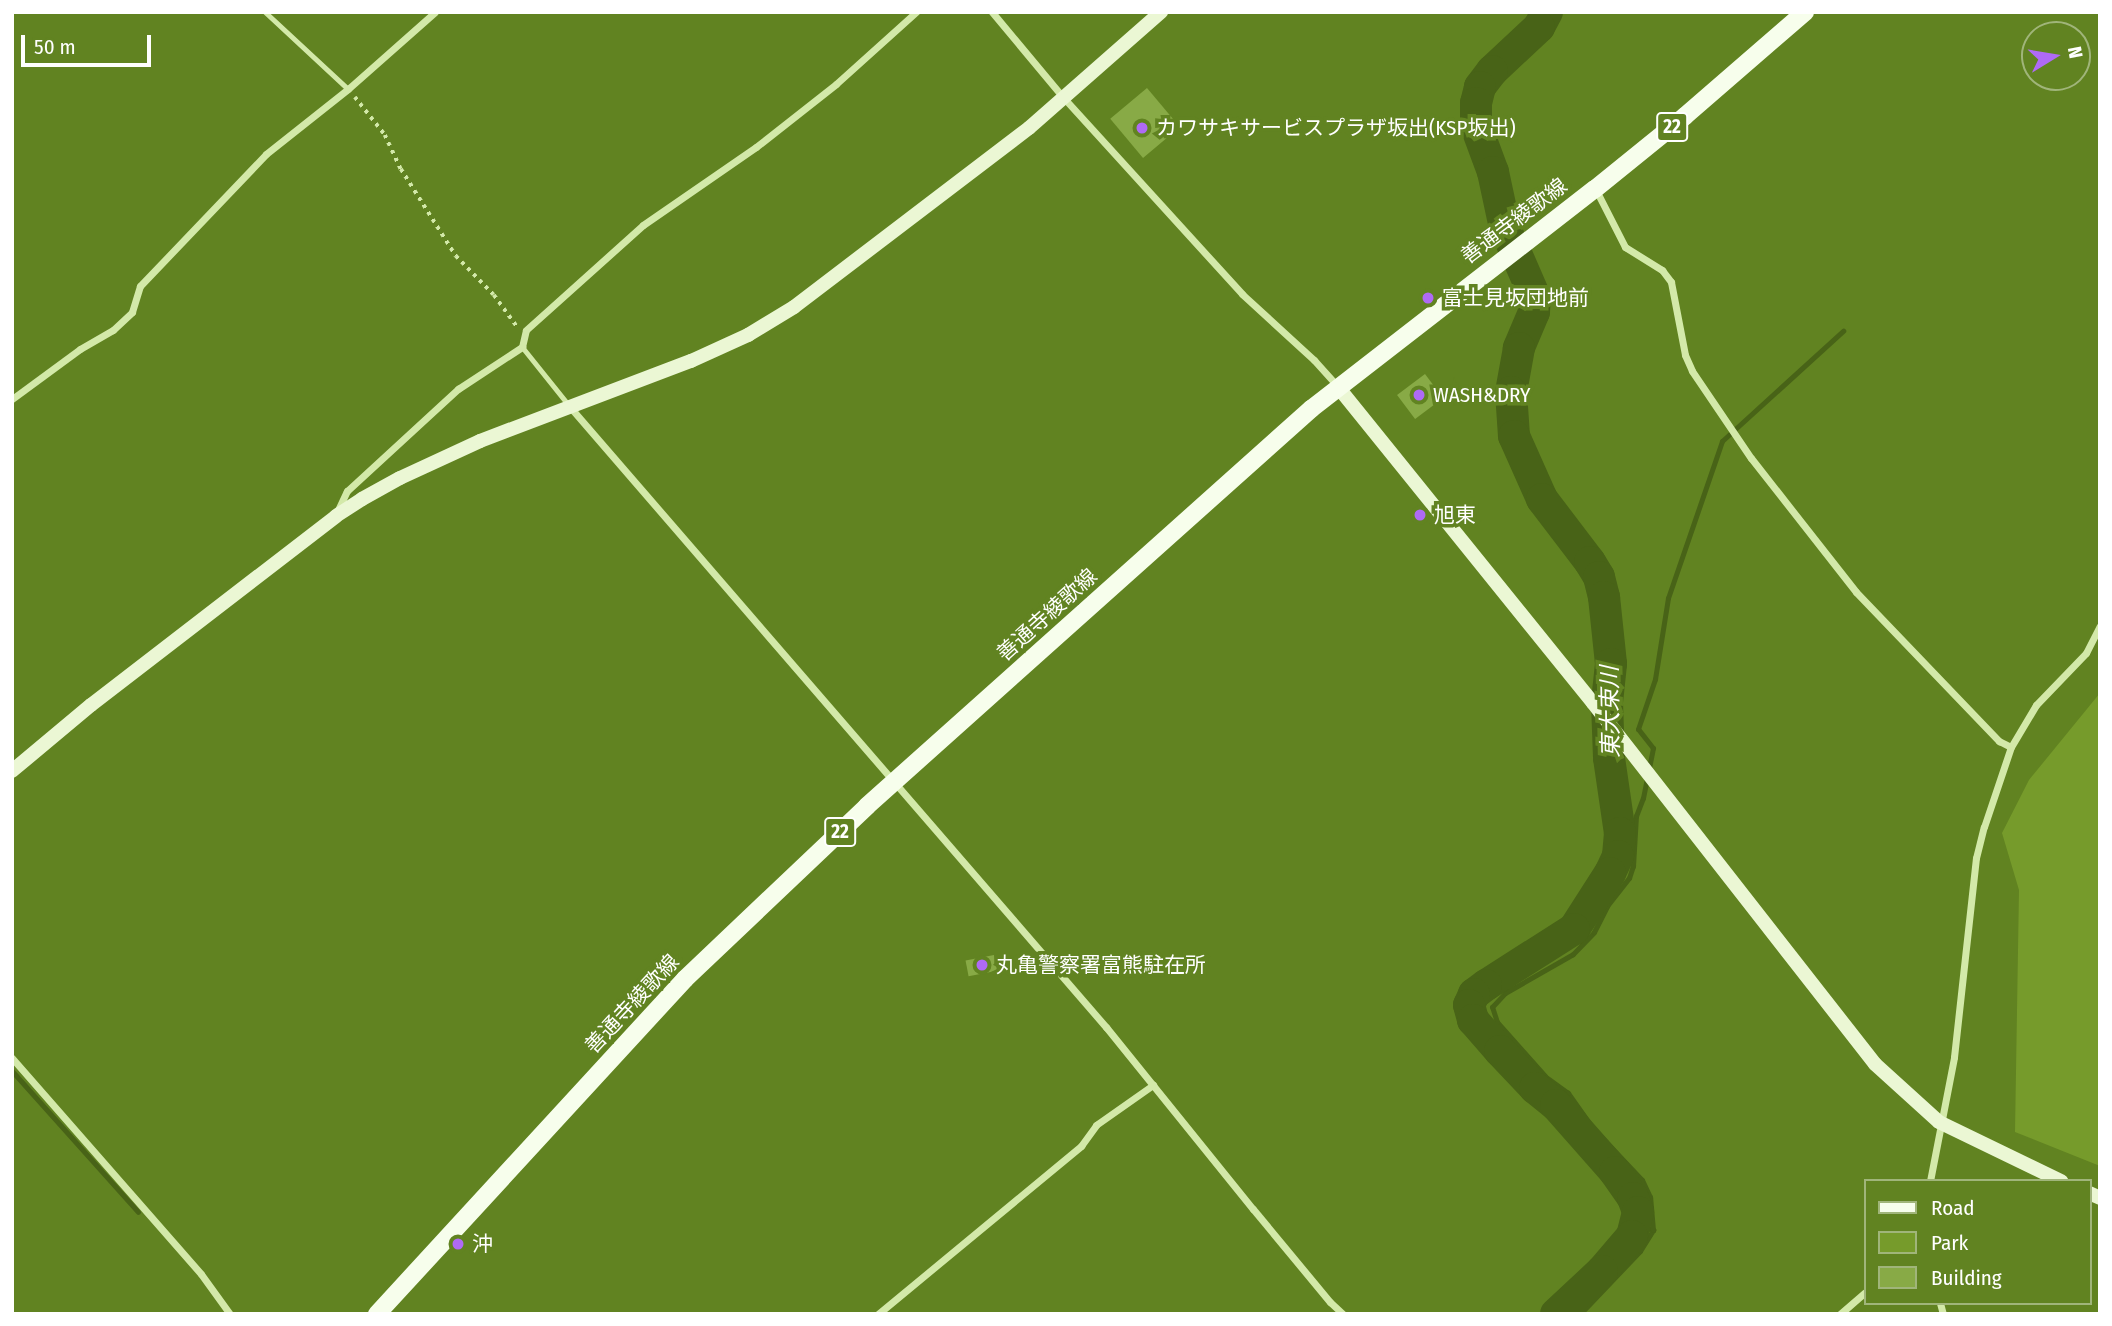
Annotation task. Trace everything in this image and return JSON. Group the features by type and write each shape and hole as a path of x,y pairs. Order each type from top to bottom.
{"main road":[{"name":"善通寺綾歌線","path":"377,1314 685,979 894,783 1338,387 1500,259 1595,189 1685,116 1805,12"}],"street":[{"path":"12,399 80,349 113,330 132,312 140,286 266,154 348,89 435,12"},
{"path":"336,516 347,491 458,389 522,347 526,330 643,225 755,147 826,92 916,12"},
{"path":"992,12 1062,96 1242,293 1314,360 1338,387 1593,703 1875,1064 1939,1122 2057,1179"},
{"path":"12,771 91,705 336,516 400,478 480,441 691,361 748,335 794,307 1028,128 1161,12"},
{"path":"1595,189 1625,247 1662,270 1671,282 1688,363 1751,458 1856,592 1999,741 2011,747"},
{"path":"570,407 1153,1085 1330,1302 1343,1314"},
{"path":"1930,1179 1939,1122 1954,1057 1976,858 2011,747 2036,705 2086,653 2100,626"},
{"path":"12,1058 201,1274 230,1314"},
{"path":"878,1314 1081,1146 1096,1125 1153,1085"},
{"path":"1840,1314 1864,1293"}],"lane":[{"path":"265,12 348,89"},
{"path":"522,347 570,407"}],"path":[{"path":"348,89 381,128 401,169 456,256 494,295 524,337"}],"green space":[{"path":"2100,693 2100,1166 2015,1132 2019,890 2002,833 2029,780"}],"building":[{"path":"1147,88 1180,127 1143,158 1110,119"},
{"path":"1425,374 1443,398 1415,419 1397,395"},
{"path":"994,955 997,971 969,976 966,961"}],"waterway":[{"name":"東大束川","path":"1547,12 1539,27 1492,71 1480,87 1476,103 1476,126 1493,172 1505,228 1535,297 1534,312 1519,348 1511,392 1514,436 1542,499 1590,562 1599,577 1604,597 1611,664 1607,703 1609,758 1620,833 1618,856 1610,873 1574,929 1486,985 1474,994 1469,1005 1473,1020 1500,1051 1535,1088 1556,1105 1615,1172 1633,1198 1638,1212 1632,1236 1602,1271 1556,1314"},
{"path":"1580,1314 1640,1251 1653,1230 1650,1197 1642,1180 1592,1127 1568,1093 1545,1076 1497,1022 1492,1007 1505,993 1573,954 1594,932 1607,906 1629,878 1633,866 1636,816 1643,798 1653,748 1638,729 1655,679 1668,598 1722,441 1843,331"},
{"path":"12,1071 138,1212"},
{"path":"1636,1225 1653,1230"}],"place":[{"name":"カワサキサービスプラザ坂出(KSP坂出)","path":"1142,128"},
{"name":"富士見坂団地前","path":"1428,298"},
{"name":"WASH&DRY","path":"1419,395"},
{"name":"旭東","path":"1420,515"},
{"name":"丸亀警察署富熊駐在所","path":"982,965"},
{"name":"沖","path":"458,1244"}]}
